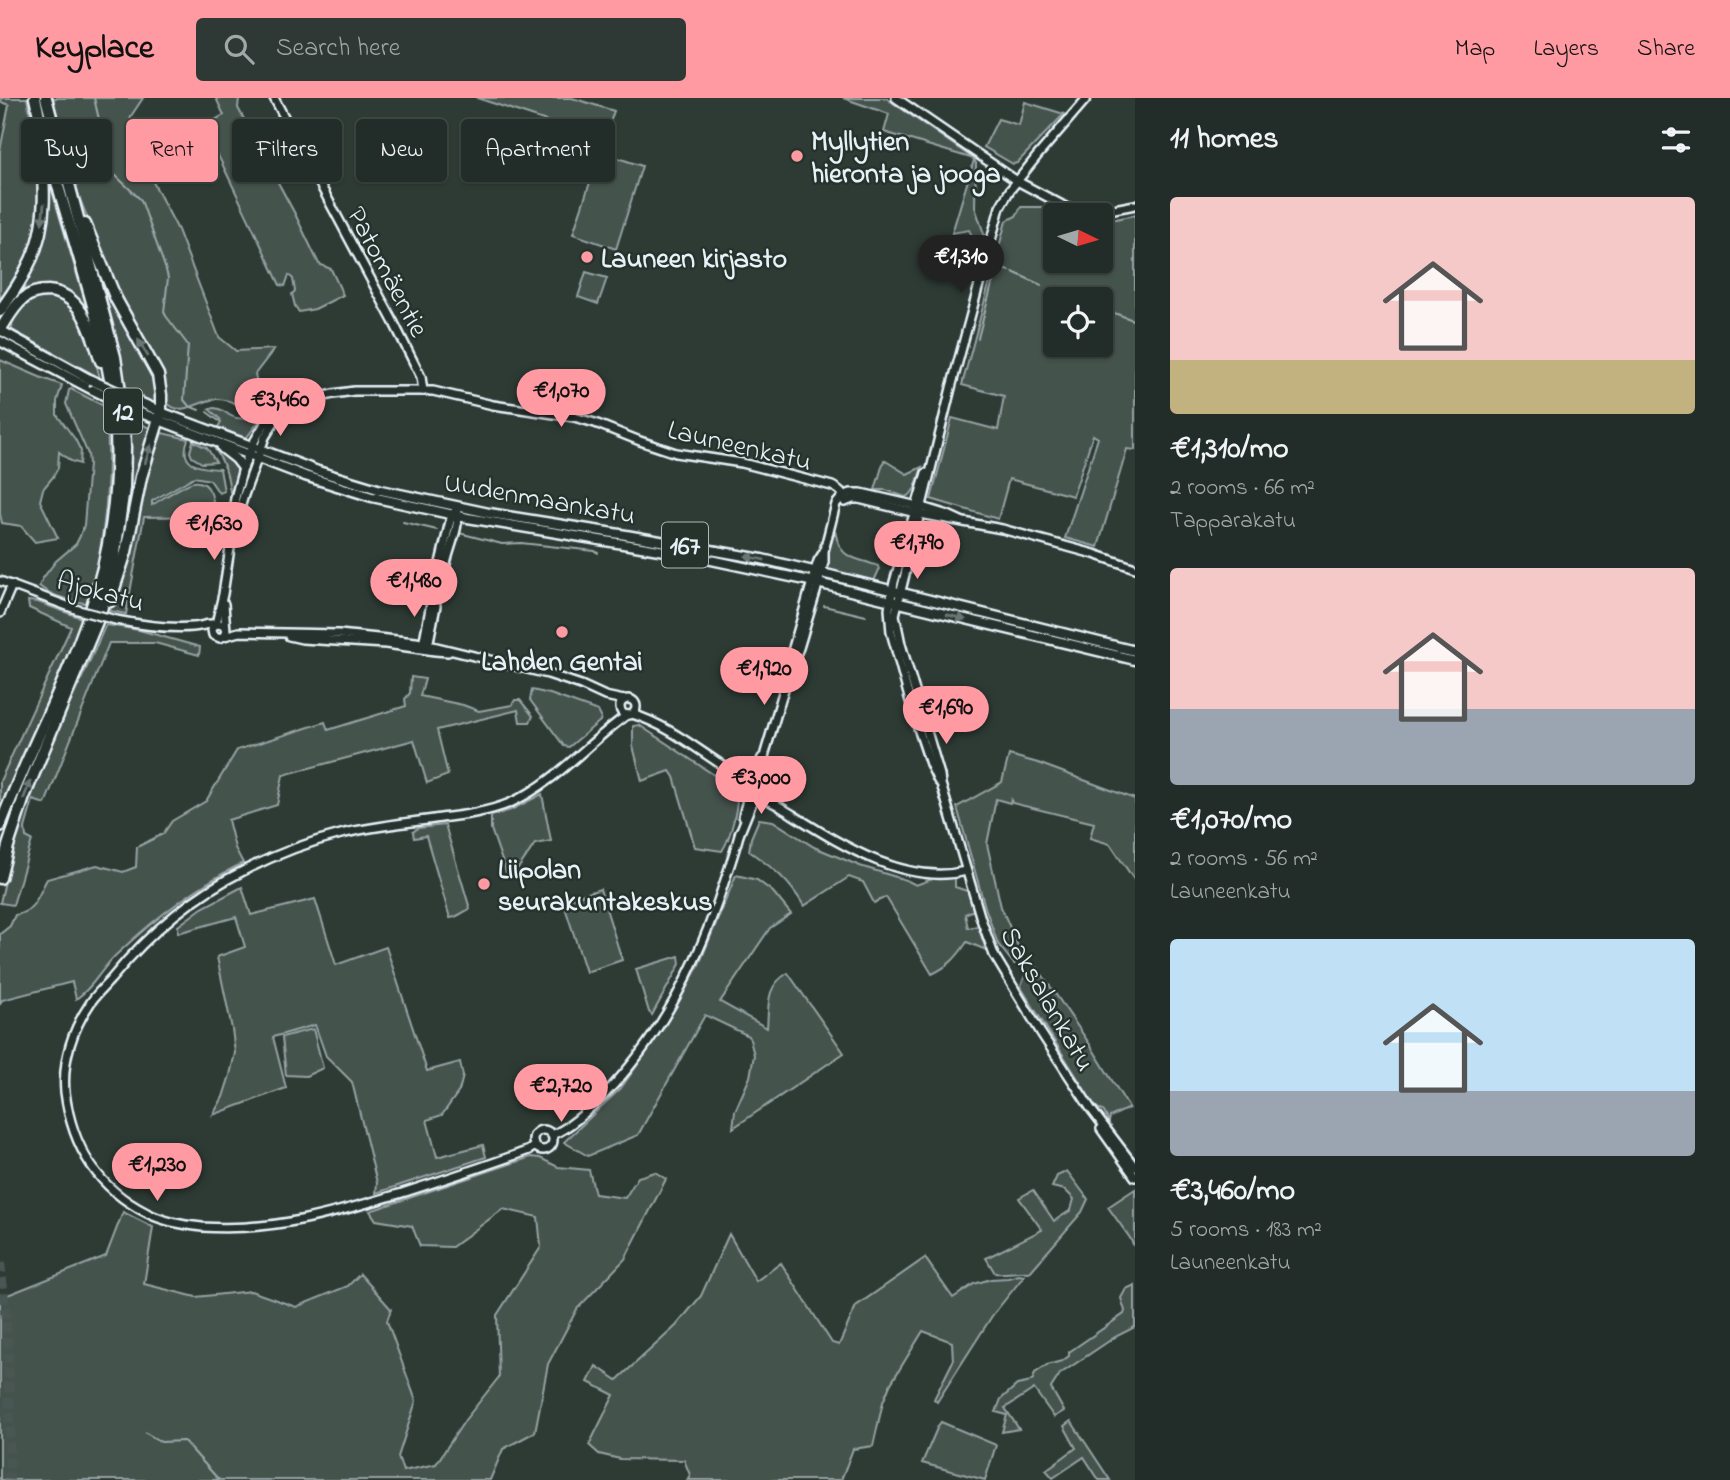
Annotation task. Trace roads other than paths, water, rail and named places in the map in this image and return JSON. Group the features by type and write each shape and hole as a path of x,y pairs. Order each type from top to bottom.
{"highway":[{"path":"0,311 30,264 42,226 44,177 34,98"},
{"name":"12","path":"0,826 71,663 95,599 110,527 116,462 113,399 104,347 34,98"},
{"path":"47,98 77,200 97,254 120,307 158,375 161,395 160,416 144,466 130,537 118,579 99,630 55,722"},
{"name":"12","path":"0,878 24,797 105,600 123,500 124,419 115,357 47,98"},
{"path":"0,330 23,299 33,293 56,292 67,296 75,304 90,330 101,362 111,410 116,462"}],"main road":[{"name":"Uudenmaankatu","path":"0,330 91,380 137,401 160,416 208,438 254,452"},
{"name":"Uudenmaankatu","path":"0,341 138,412 160,416 330,485 455,516 670,551 1135,660"},
{"path":"208,438 236,459 243,468"},
{"name":"Uudenmaankatu","path":"455,516 689,546 818,572 1135,651"}],"street":[{"name":"Patomäentie","path":"274,98 393,321 421,377 423,391"},
{"path":"896,98 1017,181 1060,205 1083,212 1103,212 1135,205"},
{"name":"Saksalankatu","path":"1087,98 1004,198 889,622 926,752 941,784 986,937 994,955 1091,1109 1135,1167"},
{"name":"Launeenkatu","path":"254,452 264,425 314,399 354,391 444,392 493,405 575,417 676,453 742,463 827,485 839,489 843,499 859,499 918,510 1002,529 1088,552 1135,568"},
{"path":"232,535 235,498 243,468 254,452"},
{"path":"220,629 232,535 254,452"},
{"path":"552,1135 586,1112 626,1073 680,993 711,925 790,669 791,655 833,521 843,499"},
{"path":"425,646 455,516"},
{"name":"Ajokatu","path":"0,581 78,610 116,620 162,626 194,627 204,624 239,632 278,633 302,639 425,646 548,674 605,696 670,731 838,843 869,857 917,872 944,875 966,871"},
{"path":"0,613 12,585"},
{"path":"535,1146 486,1166 337,1213 254,1227 204,1227 173,1223 131,1206 97,1175 81,1149 71,1125 65,1089 65,1063 74,1035 92,1001 123,964 170,920 227,880 294,849 341,834 466,815 509,803 555,776 611,727 631,699 636,705 636,710 625,709"},
{"name":"Ajokatu","path":"636,705 647,718"},
{"name":"Saksalankatu","path":"1091,1109 1102,1131 1135,1177"},
{"path":"545,1130 552,1135 552,1146 549,1149 542,1150 535,1146 534,1138 538,1132 545,1130"}],"waterway":[{"path":"94,98 111,171 141,200 166,270 168,278 164,312 188,345 184,400 189,406 199,410"},
{"path":"978,338 996,269 1000,268"},
{"path":"1003,269 1009,271"},
{"path":"1013,272 1041,285"},
{"path":"1113,312 1133,320"},
{"path":"207,412 219,421"},
{"path":"403,522 437,530"},
{"path":"459,533 502,544 521,543 598,553"},
{"path":"824,606 866,616"},
{"path":"146,1433 161,1442 184,1441 219,1480"}],"tunnel":[{"path":"0,1263 9,1371 9,1480"}],"place":[{"name":"Myllytien hieronta ja jooga","path":"797,156"},
{"name":"Launeen kirjasto","path":"587,257"},
{"name":"Lahden Gentai","path":"562,632"},
{"name":"Liipolan seurakuntakeskus","path":"484,884"}]}
